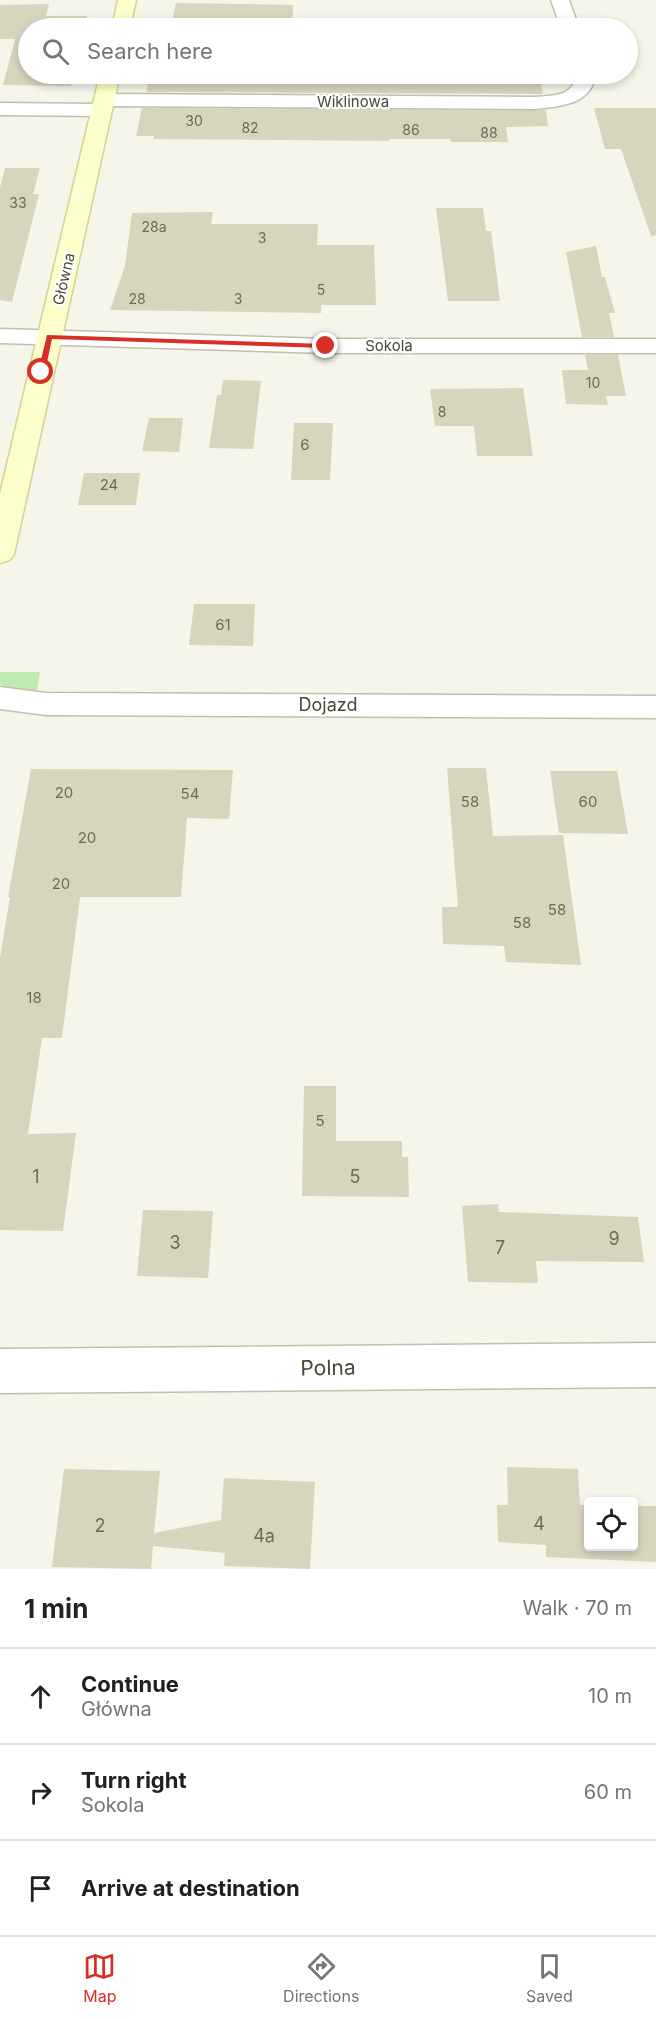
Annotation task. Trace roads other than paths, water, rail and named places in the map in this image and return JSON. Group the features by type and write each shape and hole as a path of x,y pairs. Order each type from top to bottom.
{"street":[{"path":"123,18 127,0"},
{"path":"560,0 566,18"},
{"name":"Główna","path":"0,554 108,84"},
{"name":"Wiklinowa","path":"0,109 103,105 535,103 561,100 579,93 585,84"},
{"name":"Sokola","path":"0,336 326,346 656,346"},
{"name":"Dojazd","path":"0,698 46,704 656,707"},
{"name":"Polna","path":"0,1371 656,1365"}]}
